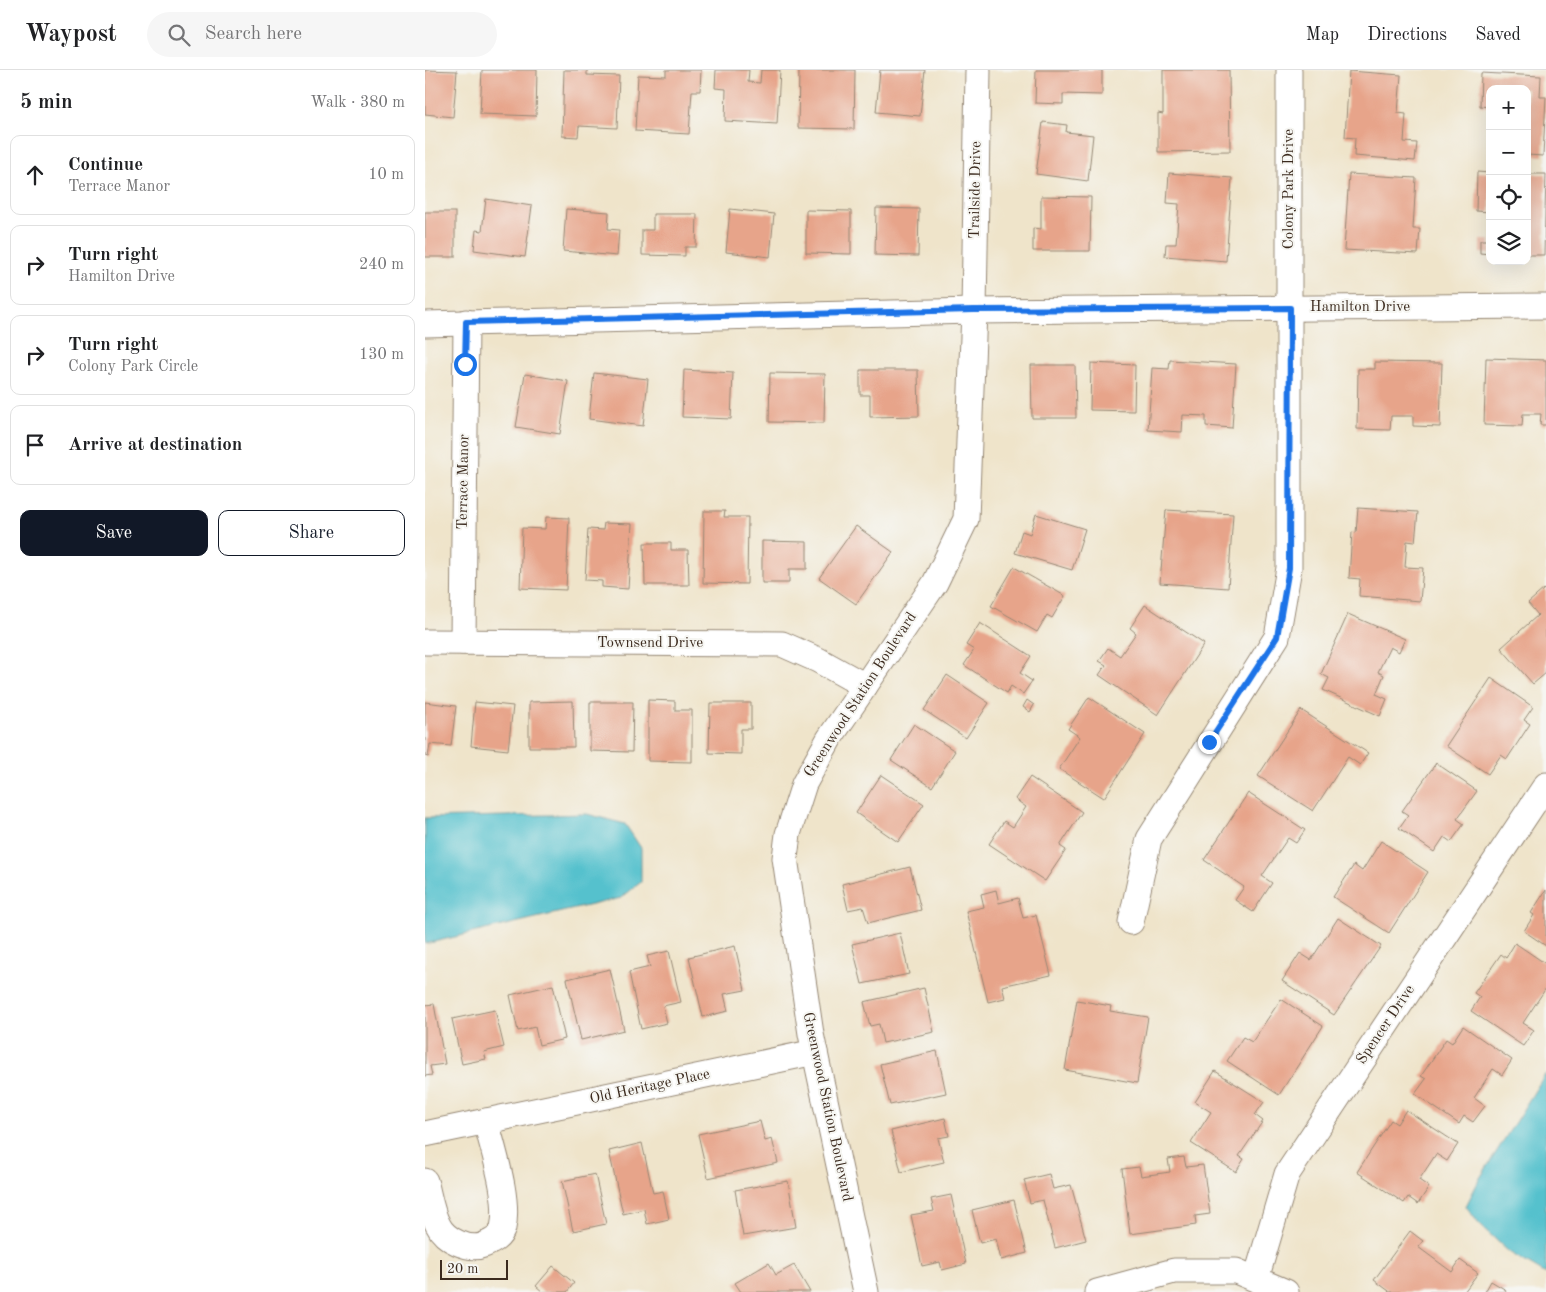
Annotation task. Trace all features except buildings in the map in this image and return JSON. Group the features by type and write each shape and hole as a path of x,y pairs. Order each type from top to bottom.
{"street":[{"name":"Trailside Drive","path":"974,310 978,70"},
{"name":"Colony Park Drive","path":"1131,922 1149,839 1277,637 1289,568 1289,70"},
{"name":"Hamilton Drive","path":"425,324 974,310 1546,306"},
{"name":"Greenwood Station Boulevard","path":"866,1292 815,1052 785,858 787,842 804,784 829,740 935,583 966,519 974,310"},
{"name":"Terrace Manor","path":"463,642 466,322"},
{"name":"Townsend Drive","path":"425,642 782,644 819,660 865,686"},
{"name":"Spencer Drive","path":"1255,1279 1287,1174 1546,785"},
{"name":"Old Heritage Place","path":"425,1134 815,1052"},
{"path":"425,1180 438,1226 445,1234 456,1242 477,1247 497,1239 503,1228 505,1201 486,1122"},
{"path":"1097,1292 1174,1272 1236,1271 1286,1292"}],"water":[{"path":"587,814 625,824 641,848 641,882 621,898 425,944 425,818"},
{"path":"1546,1073 1546,1274 1509,1252 1479,1224 1466,1206 1480,1178"}],"route":[{"path":"465,364 466,322 974,310 1290,308 1289,568 1277,637 1209,742"}]}
